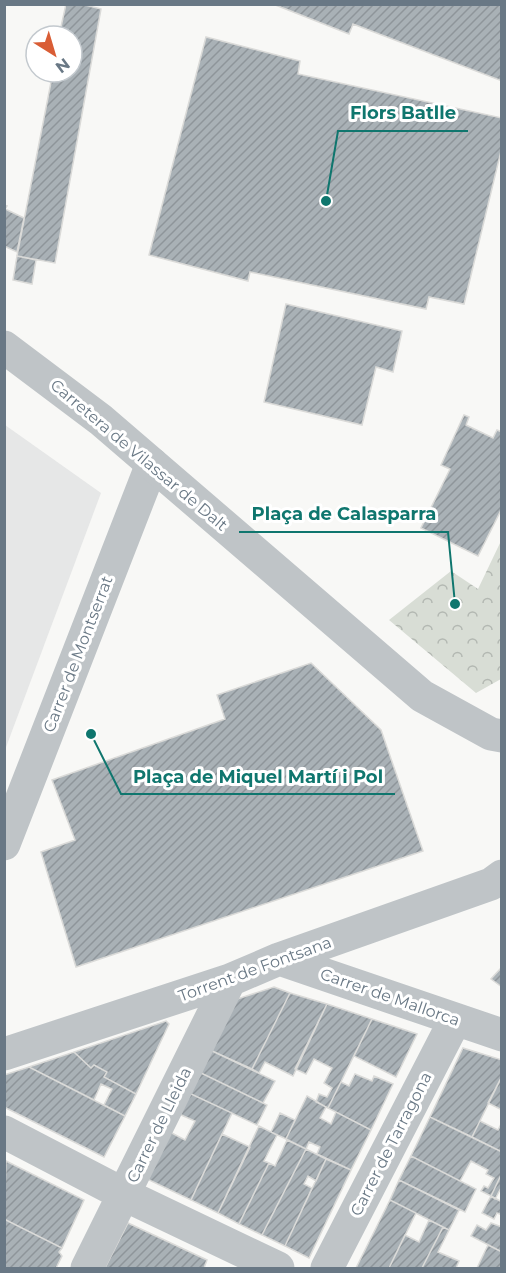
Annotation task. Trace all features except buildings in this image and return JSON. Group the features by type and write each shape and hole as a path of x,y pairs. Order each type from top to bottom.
{"street":[{"name":"Carretera de Vilassar de Dalt","path":"4,347 72,396 422,696 491,734 501,736"},
{"name":"Carrer de Montserrat","path":"4,844 152,464"},
{"name":"Torrent de Fontsana","path":"4,1054 230,980 279,959 490,884 501,876"},
{"name":"Carrer de Mallorca","path":"279,959 501,1035"},
{"name":"Carrer de Lleida","path":"87,1269 230,980"},
{"name":"Carrer de Tarragona","path":"327,1269 455,1020"},
{"path":"4,1132 124,1195 278,1269"}],"shaded area":[{"path":"5,425 101,493 5,750"}],"green space":[{"path":"501,541 501,679 476,693 389,620 451,571 478,589"}],"place":[{"name":"Flors Batlle","path":"326,201"},
{"name":"Plaça de Calasparra","path":"455,604"},
{"name":"Plaça de Miquel Martí i Pol","path":"91,734"}]}
